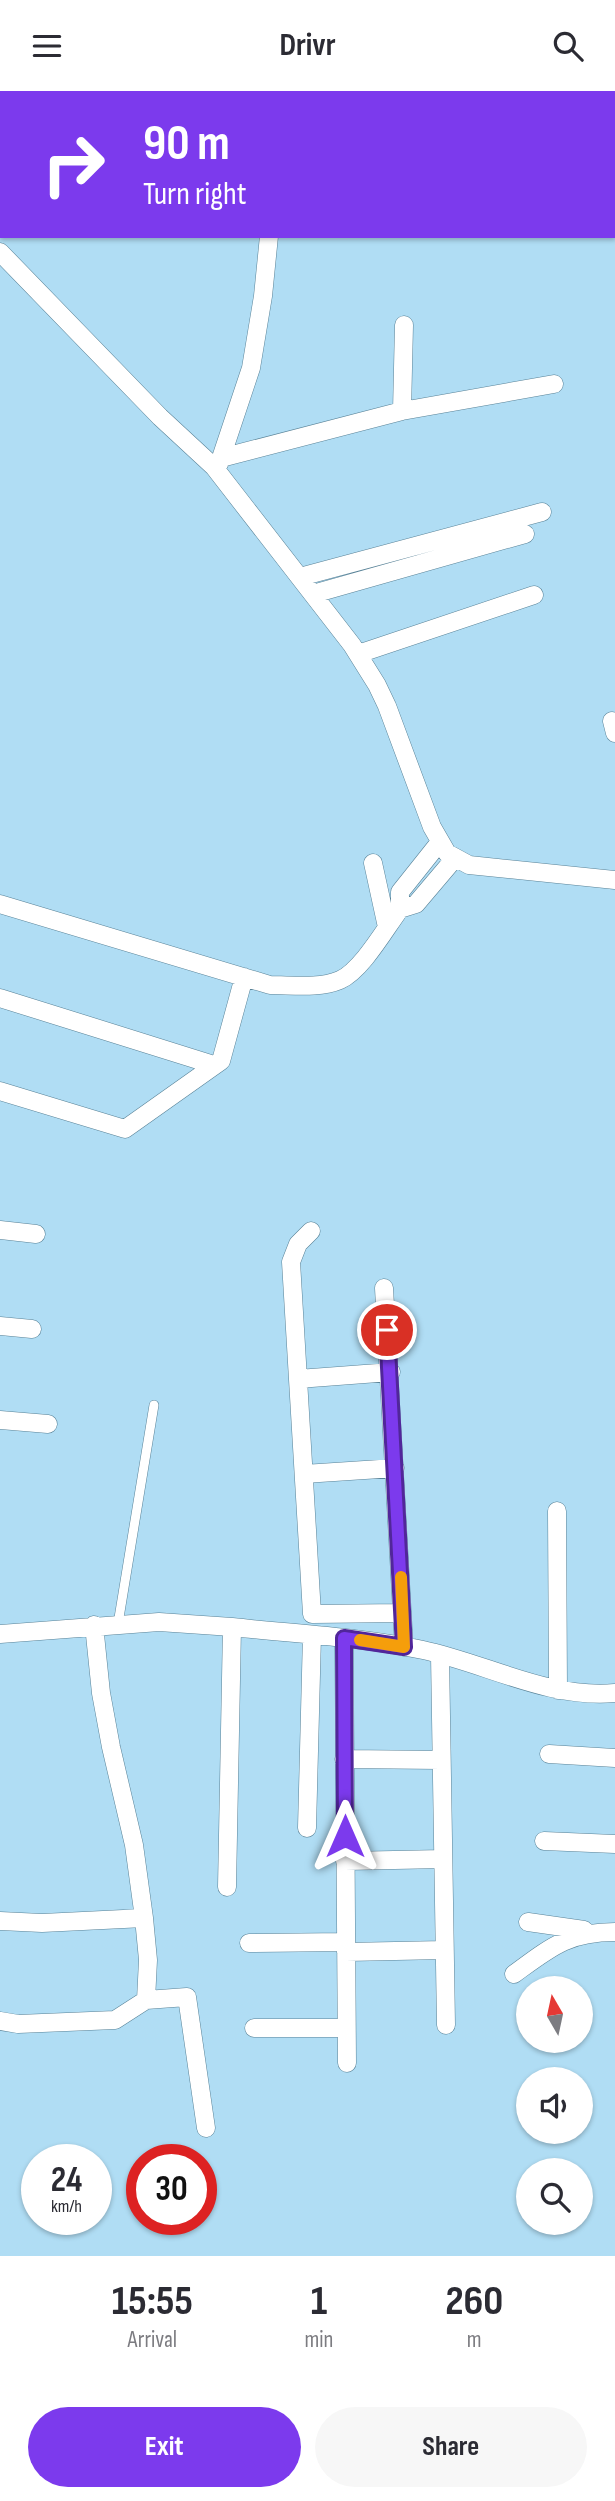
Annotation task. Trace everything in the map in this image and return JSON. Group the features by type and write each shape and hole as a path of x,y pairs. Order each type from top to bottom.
{"street":[{"path":"219,464 251,368 263,296 269,238"},
{"path":"0,252 160,417 219,464 358,654 387,706 439,843 447,853 469,865 615,880"},
{"path":"402,411 404,325"},
{"path":"219,464 402,411 554,384"},
{"path":"300,577 542,512"},
{"path":"313,594 525,534"},
{"path":"358,654 534,595"},
{"path":"0,904 270,985 314,986 340,981 354,971 400,909 400,892 439,843"},
{"path":"400,909 416,904 455,858"},
{"path":"373,863 387,927"},
{"path":"0,1091 125,1129 220,1061 244,977"},
{"path":"0,997 214,1065"},
{"path":"0,1230 36,1234"},
{"path":"311,1231 298,1244 291,1262 312,1614 402,1613"},
{"path":"384,1288 391,1372 404,1647"},
{"path":"0,1327 32,1329"},
{"path":"298,1378 391,1372"},
{"path":"0,1420 48,1424"},
{"path":"304,1474 395,1468"},
{"path":"557,1511 558,1690"},
{"path":"0,1634 159,1622 232,1627 404,1647 488,1667 543,1688 597,1695 615,1693"},
{"path":"94,1625 101,1693 134,1845 148,1960 146,2000"},
{"path":"227,1887 232,1627"},
{"path":"306,1828 312,1635"},
{"path":"344,1638 347,2063"},
{"path":"440,1655 446,2025"},
{"path":"549,1753 615,1758"},
{"path":"345,1759 441,1760"},
{"path":"544,1841 615,1844"},
{"path":"345,1861 443,1859"},
{"path":"0,1921 42,1923 144,1918"},
{"path":"528,1922 606,1932"},
{"path":"514,1975 567,1939 606,1932"},
{"path":"249,1943 444,1950"},
{"path":"0,2021 18,2024 116,2020 146,2000 187,1997 206,2128"},
{"path":"254,2028 346,2028"}],"lane":[{"path":"118,1624 154,1405"}],"slow traffic":[{"path":"360,1640 404,1647 401,1577"}],"route":[{"path":"345,1836 344,1638 404,1647 387,1330"}]}
